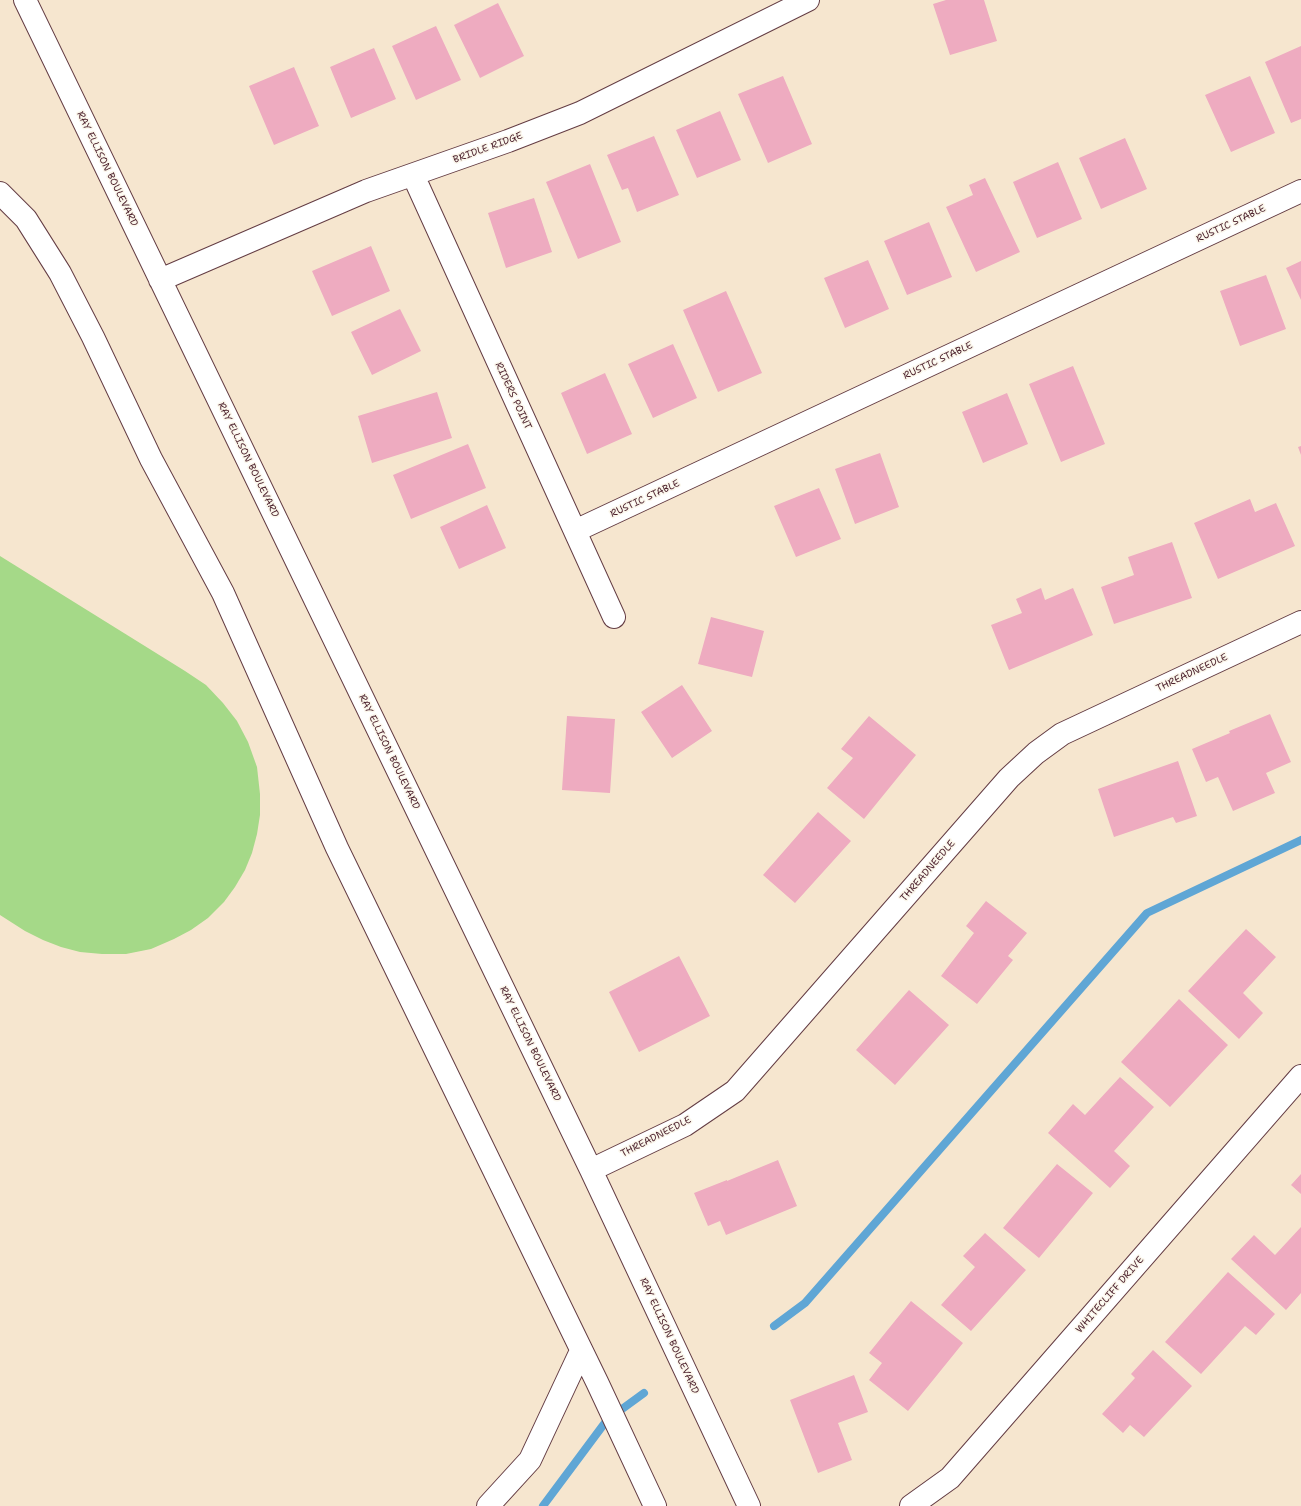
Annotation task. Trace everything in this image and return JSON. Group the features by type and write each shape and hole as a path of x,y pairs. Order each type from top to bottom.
{"street":[{"name":"RAY ELLISON BOULEVARD","path":"26,0 591,1170 749,1506"},
{"name":"BRIDLE RIDGE","path":"160,280 366,191 508,141 580,113 808,0"},
{"name":"RIDERS POINT","path":"412,174 614,617"},
{"name":"RUSTIC STABLE","path":"575,531 1301,191"},
{"path":"0,193 26,219 60,273 93,337 151,460 223,593 337,848 605,1399 655,1506"},
{"name":"THREADNEEDLE","path":"591,1170 685,1125 735,1091 1009,778 1036,753 1062,734 1301,622"},
{"name":"WHITECLIFF DRIVE","path":"911,1506 950,1478 1301,1076"},
{"path":"488,1506 530,1460 581,1351"}],"green space":[{"path":"0,556 206,685 237,721 248,742 257,767 260,794 260,815 252,853 245,870 224,902 208,918 191,930 151,949 126,954 80,952 43,940 25,931 0,915"}],"building":[{"path":"946,0 984,0 997,41 950,55 933,4"},
{"path":"498,3 524,56 480,78 454,25"},
{"path":"436,26 461,80 416,100 392,46"},
{"path":"1301,46 1301,119 1291,123 1265,62"},
{"path":"374,48 396,99 351,118 330,67"},
{"path":"294,67 319,126 274,145 249,86"},
{"path":"783,76 812,144 768,163 738,94"},
{"path":"1250,76 1275,133 1231,152 1205,95"},
{"path":"720,111 741,160 697,178 676,130"},
{"path":"654,136 679,195 637,212 628,188 622,190 607,155"},
{"path":"1125,138 1147,189 1101,209 1079,158"},
{"path":"1058,162 1082,219 1037,238 1013,182"},
{"path":"590,164 621,242 578,259 546,182"},
{"path":"985,178 1020,252 976,272 946,207 973,195 969,185"},
{"path":"534,198 552,252 506,268 488,213"},
{"path":"929,222 952,277 907,295 884,241"},
{"path":"371,246 390,291 332,316 312,271"},
{"path":"868,260 889,309 845,328 824,278"},
{"path":"1301,261 1301,300 1286,268"},
{"path":"1266,275 1286,329 1240,346 1220,291"},
{"path":"726,291 762,373 718,392 683,310"},
{"path":"400,309 421,351 372,375 351,332"},
{"path":"673,344 697,398 653,418 628,364"},
{"path":"1073,366 1105,444 1061,462 1029,384"},
{"path":"605,373 632,434 587,454 561,393"},
{"path":"437,392 452,438 372,463 358,416"},
{"path":"1007,393 1028,444 983,463 962,412"},
{"path":"468,444 486,488 411,519 393,475"},
{"path":"1301,446 1301,455 1298,447"},
{"path":"880,453 899,507 855,524 835,469"},
{"path":"819,488 841,539 796,557 774,506"},
{"path":"1250,499 1255,512 1276,503 1295,546 1218,579 1194,523"},
{"path":"487,505 506,548 459,569 440,527"},
{"path":"1172,542 1192,598 1114,624 1101,587 1134,575 1128,557"},
{"path":"1041,588 1045,600 1073,588 1093,635 1009,670 991,625 1022,613 1016,599"},
{"path":"711,617 764,631 752,677 698,664"},
{"path":"682,685 712,731 672,758 641,712"},
{"path":"1270,714 1291,762 1266,773 1275,793 1233,811 1218,777 1206,782 1192,749 1230,733 1229,731"},
{"path":"567,716 615,719 610,793 562,790"},
{"path":"869,716 916,755 864,819 827,788 853,758 841,749"},
{"path":"1178,761 1197,816 1176,823 1173,817 1114,837 1098,789"},
{"path":"818,812 851,841 795,903 763,875"},
{"path":"986,901 1027,933 1008,956 1013,960 977,1004 941,976 974,933 966,926"},
{"path":"1246,929 1276,957 1243,993 1263,1013 1239,1039 1188,991"},
{"path":"679,956 710,1016 639,1052 609,992"},
{"path":"909,990 949,1025 895,1085 856,1050"},
{"path":"1179,999 1228,1045 1170,1107 1121,1062"},
{"path":"1120,1077 1154,1107 1114,1151 1130,1166 1110,1188 1048,1133 1073,1104 1085,1115"},
{"path":"778,1160 797,1206 726,1235 720,1221 708,1226 694,1193"},
{"path":"1057,1164 1093,1193 1039,1258 1003,1228"},
{"path":"1301,1174 1301,1194 1291,1185"},
{"path":"1301,1227 1301,1293 1286,1310 1231,1259 1254,1235 1275,1255"},
{"path":"985,1233 1026,1270 971,1331 941,1305 975,1267 963,1256"},
{"path":"1228,1272 1275,1314 1256,1335 1245,1326 1201,1374 1165,1342"},
{"path":"911,1301 963,1343 908,1411 869,1380 882,1363 869,1353"},
{"path":"1153,1350 1192,1386 1144,1437 1130,1425 1123,1433 1102,1414 1135,1378 1131,1374"},
{"path":"854,1375 868,1412 838,1423 852,1460 818,1473 790,1400"}],"waterway":[{"path":"774,1326 805,1303 1147,913 1301,840"},
{"path":"543,1506 607,1420 644,1393"}]}
